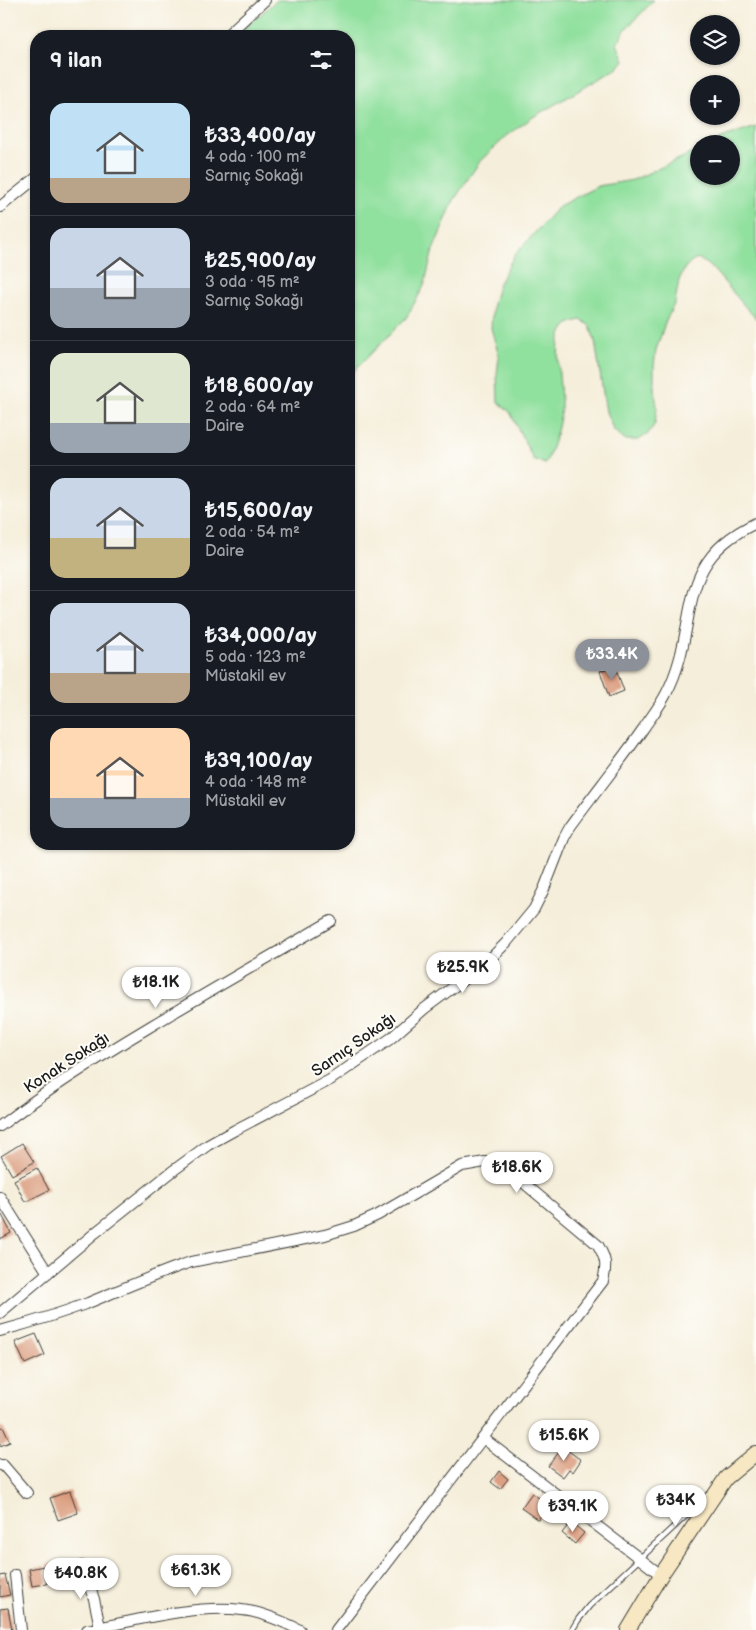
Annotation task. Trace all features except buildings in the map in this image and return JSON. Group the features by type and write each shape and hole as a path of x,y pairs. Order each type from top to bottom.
{"street":[{"path":"232,30 265,0"},
{"path":"0,207 30,183"},
{"name":"Sarnıç Sokağı","path":"0,1313 95,1232 208,1145 330,1080 383,1044 430,1003 486,963 506,943 534,909 570,827 635,741 666,694 682,651 695,587 701,570 719,547 733,536 756,523"},
{"name":"Konak Sokağı","path":"0,1126 88,1064 331,921"},
{"path":"0,1331 86,1303 191,1262 325,1235 354,1226 378,1215 462,1166 485,1162 496,1164 513,1174 598,1245 605,1257 606,1268 603,1281 336,1630"},
{"path":"0,1197 48,1273"},
{"path":"483,1438 661,1575"},
{"path":"628,1630 661,1575 726,1478 756,1453"},
{"path":"0,1465 3,1465 27,1493"},
{"path":"82,1566 94,1599 100,1628"},
{"path":"15,1575 21,1630"},
{"path":"87,1630 191,1610 219,1608 244,1610 300,1630"}],"lane":[{"path":"572,1630 589,1606 726,1478"}],"green space":[{"path":"277,0 654,0 625,30 617,44 624,60 618,68 533,117 508,135 480,161 454,200 433,250 424,286 406,318 355,370 355,30 243,30"},
{"path":"756,127 756,319 712,268 698,258 686,266 679,280 675,302 665,323 656,350 654,366 654,388 657,406 655,424 647,435 638,440 626,440 614,431 606,412 595,341 590,326 582,320 568,324 561,335 558,354 561,408 558,429 545,464 533,459 510,412 498,402 497,375 499,356 491,328 493,303 499,283 514,256 559,206 598,186 633,180 690,154 690,185 740,185 740,135 732,135"}]}
